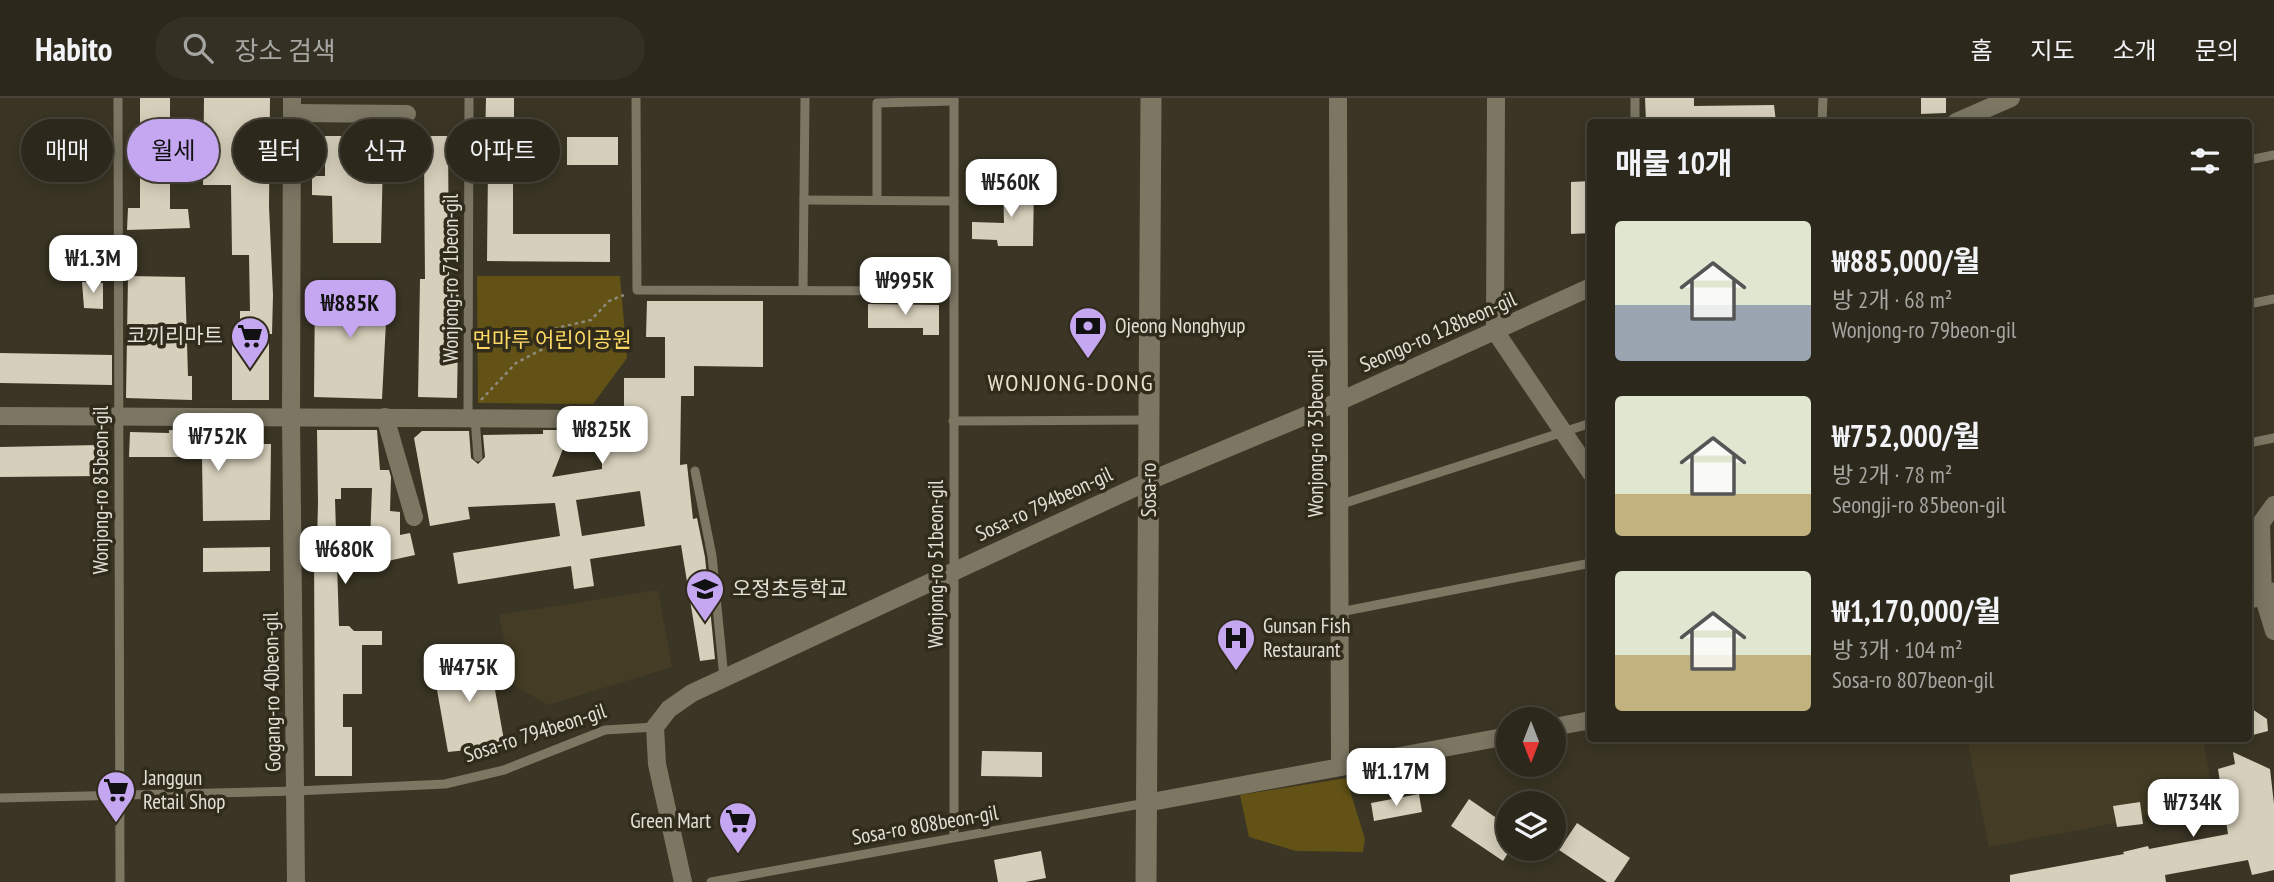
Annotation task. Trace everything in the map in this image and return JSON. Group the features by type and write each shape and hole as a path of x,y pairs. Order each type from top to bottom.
{"street":[{"name":"Sosa-ro","path":"1146,882 1152,98"},
{"name":"Wonjong-ro 35beon-gil","path":"1338,98 1340,767"},
{"path":"1496,98 1495,331 1587,467"},
{"path":"1962,119 2011,98"},
{"path":"292,106 407,114"},
{"name":"Gogang-ro 40beon-gil","path":"292,106 291,418 296,882"},
{"name":"Seongo-ro 128beon-gil","path":"1149,481 1338,402 1587,289"},
{"path":"0,416 472,416 585,419"},
{"path":"385,417 414,517"},
{"name":"Sosa-ro 794beon-gil","path":"655,727 670,709 692,693 1149,481"},
{"path":"2274,505 2261,523 2262,595 2274,631"},
{"path":"1566,725 1587,721"},
{"path":"655,727 657,764 683,882"},
{"path":"1146,803 1496,738"}],"lane":[{"name":"Wonjong-ro 85beon-gil","path":"118,98 120,882"},
{"name":"Wonjong-ro 71beon-gil","path":"469,98 472,416 478,457"},
{"path":"636,98 637,290 953,291"},
{"path":"803,290 805,98"},
{"path":"1635,98 1635,119"},
{"path":"1822,119 1823,98"},
{"name":"Wonjong-ro 51beon-gil","path":"877,200 877,103 954,99 954,837"},
{"path":"2252,159 2274,155"},
{"path":"804,200 954,201"},
{"path":"2252,303 2274,299"},
{"path":"953,421 1149,420"},
{"path":"1339,505 1587,424"},
{"path":"2252,442 2274,438"},
{"path":"695,471 712,556 724,678"},
{"path":"1340,612 1587,564"},
{"name":"Sosa-ro 794beon-gil","path":"0,798 296,792 445,784 504,770 605,730 655,727"},
{"name":"Sosa-ro 808beon-gil","path":"711,882 1146,803"}],"path":[{"path":"472,416 516,363 542,349 552,329 591,320 609,301 637,290"}],"shaded area":[{"path":"658,590 672,667 548,705 513,685 499,615"},
{"path":"1968,742 2204,742 2215,802 2142,816 2140,802 2114,806 2116,823 1989,847"}],"green space":[{"name":"먼마루 어린이공원","path":"477,276 620,276 627,358 593,404 478,403"},
{"path":"1346,778 1365,839 1363,852 1296,851 1249,837 1240,795"}],"building":[{"path":"140,98 170,98 170,119 140,119"},
{"path":"204,98 270,98 270,119 233,119 233,182 269,182 273,295 272,334 269,334 269,400 232,400 232,341 240,341 240,311 250,311 249,255 232,255 231,185 203,185 203,182 219,182 219,119 204,119"},
{"path":"486,98 514,98 514,119 486,119"},
{"path":"1645,98 1694,98 1694,106 1774,105 1776,119 1646,119"},
{"path":"1921,98 1946,98 1946,113 1921,114"},
{"path":"326,136 340,136 340,182 382,182 381,243 333,243 332,196 312,195 312,182 326,182"},
{"path":"432,136 446,136 449,279 459,279 457,398 418,397 420,279 425,279 424,182 432,182"},
{"path":"567,137 618,137 618,165 567,165"},
{"path":"1587,181 1587,233 1571,234 1571,182"},
{"path":"140,182 170,182 170,209 188,209 190,228 127,230 128,208 140,208"},
{"path":"488,182 513,182 513,234 610,234 610,262 487,261"},
{"path":"1003,184 1034,184 1033,246 998,246 997,240 972,239 972,222 1004,223"},
{"path":"128,276 185,277 188,376 192,376 192,400 126,398"},
{"path":"82,282 103,283 103,309 84,308"},
{"path":"388,283 382,399 314,397 315,284"},
{"path":"647,301 763,301 763,367 694,366 694,396 681,396 680,465 687,464 693,519 697,518 705,557 715,659 700,661 681,545 590,559 594,586 574,589 571,566 458,584 453,553 560,536 555,503 468,507 470,519 430,526 414,438 422,431 469,431 471,458 478,464 485,457 483,435 543,434 543,430 558,430 558,436 568,436 552,477 602,469 602,415 624,415 624,378 665,378 665,337 646,337","holes":["640,491 645,526 582,536 576,500"]},
{"path":"868,304 939,305 939,335 923,335 923,328 868,328"},
{"path":"0,353 112,355 112,385 0,383"},
{"path":"169,430 195,431 194,444 271,444 270,520 203,521 202,457 129,457 130,432 169,433"},
{"path":"317,430 377,430 380,470 389,470 391,477 390,511 400,512 400,535 410,533 415,555 374,564 370,542 372,488 341,488 341,499 335,499 339,626 349,626 354,631 382,631 382,645 362,645 362,694 343,694 343,727 352,727 352,776 315,776 314,543 317,543"},
{"path":"99,445 99,476 0,477 0,447"},
{"path":"270,547 270,571 203,572 203,548"},
{"path":"471,652 474,658 489,656 505,746 448,752 434,673 449,669 448,656"},
{"path":"2252,709 2267,719 2268,731 2252,735"},
{"path":"982,751 1042,752 1042,777 981,776"},
{"path":"2233,752 2270,769 2274,804 2274,870 2252,875 2248,860 2165,875 2166,882 2010,882 2010,875 2124,854 2123,852 2148,846 2149,849 2228,834 2218,769 2235,764"},
{"path":"1419,794 1422,812 1374,821 1371,803"},
{"path":"1469,799 1496,818 1496,856 1451,826"},
{"path":"2140,802 2143,824 2117,827 2113,806"},
{"path":"1577,823 1630,858 1614,882 1607,882 1566,855 1566,840"},
{"path":"1041,851 1046,878 1025,882 998,882 994,860"}],"place":[{"name":"Ojeong Nonghyup","path":"1088,360"},
{"name":"코끼리마트","path":"250,370"},
{"name":"오정초등학교","path":"705,623"},
{"name":"Gunsan Fish Restaurant","path":"1236,672"},
{"name":"Janggun Retail Shop","path":"116,824"},
{"name":"Green Mart","path":"738,855"}],"district":[{"name":"WONJONG-DONG","path":"1071,383"}]}
